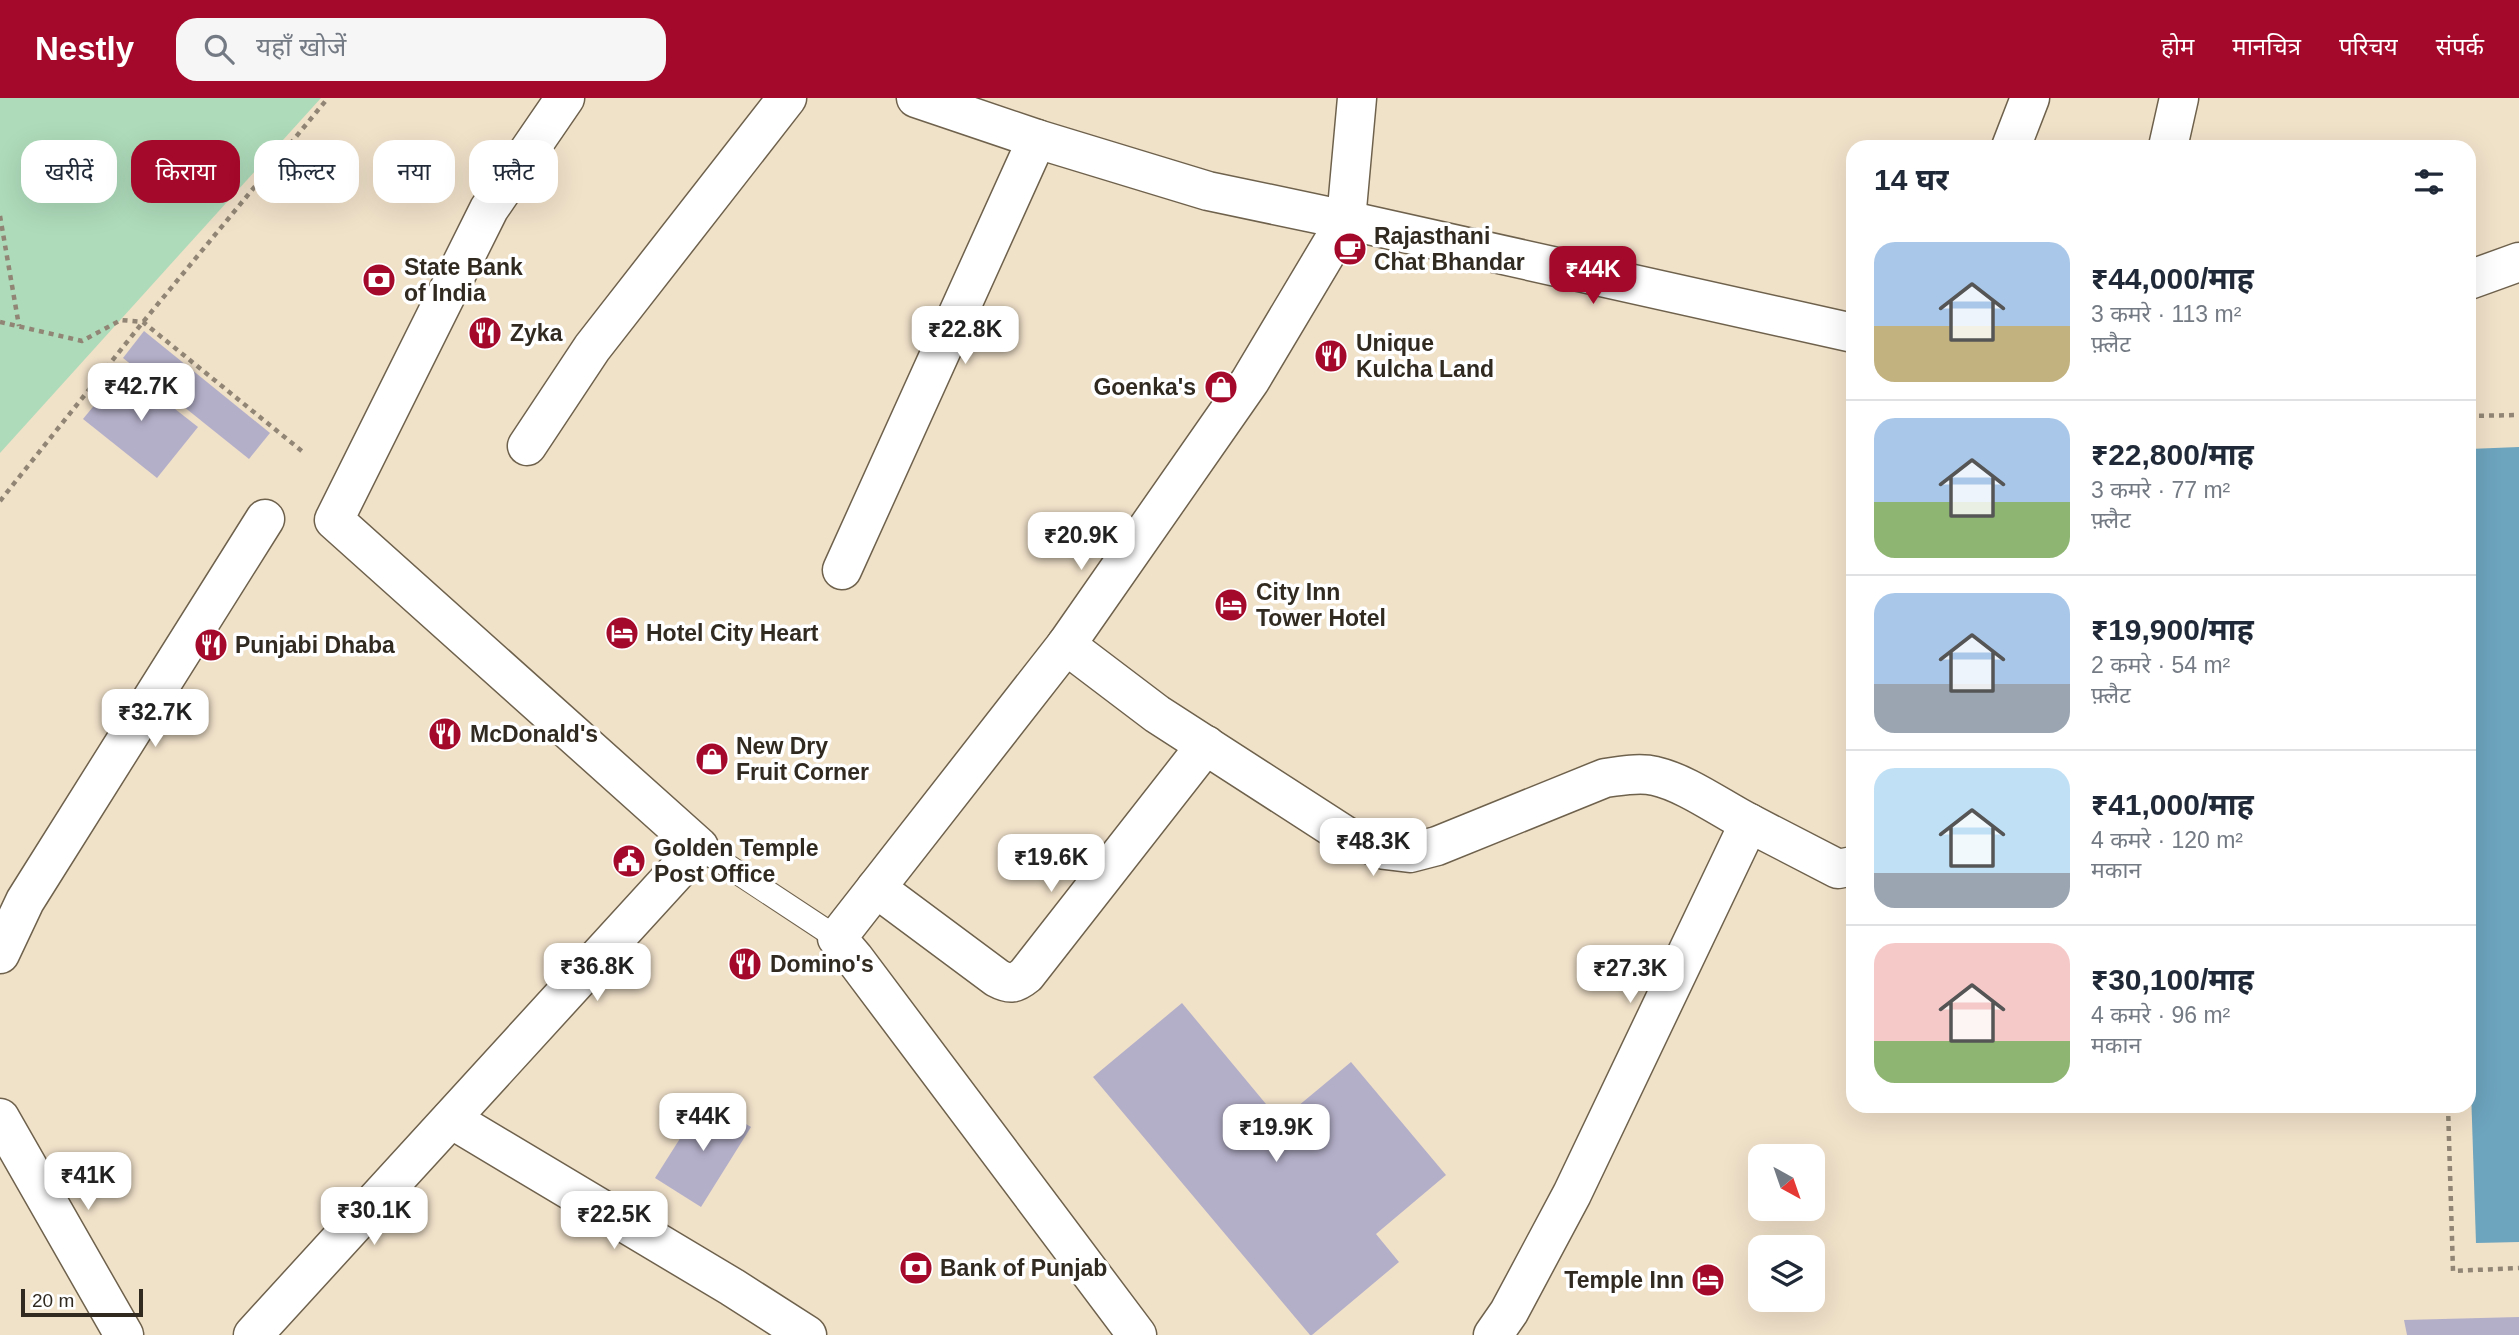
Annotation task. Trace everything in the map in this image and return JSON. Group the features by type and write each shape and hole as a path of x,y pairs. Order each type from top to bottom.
{"street":[{"path":"527,446 592,348 787,98"},
{"path":"916,98 1037,139 1208,191 1846,331"},
{"path":"1137,1335 855,958 838,939 1066,646 1250,381 1346,220 1357,98"},
{"path":"2014,140 2030,98"},
{"path":"2170,140 2179,98"},
{"path":"253,1335 699,847 334,520 489,209 562,99"},
{"path":"842,570 1037,139"},
{"path":"2476,277 2519,262"},
{"path":"0,954 12,890 265,519"},
{"path":"1066,646 1157,714 1346,836 1385,850 1410,853 1437,846 1605,778 1653,775 1674,783 1838,869 1846,867"},
{"path":"876,888 997,978 1008,984 1017,983 1206,745"},
{"path":"1493,1335 1509,1311 1572,1194 1749,823"},
{"path":"0,1118 124,1335"},
{"path":"452,1119 807,1335"}],"lane":[{"path":"699,847 838,939"}],"path":[{"path":"0,501 328,98"},
{"path":"0,216 19,326"},
{"path":"0,322 82,341 121,320 143,323 303,452"},
{"path":"2476,416 2519,415"},
{"path":"2448,1113 2453,1271 2519,1268"}],"green space":[{"path":"0,98 321,98 283,140 254,140 254,172 240,188 240,140 131,140 131,203 226,203 0,453"}],"water":[{"path":"2519,447 2519,1242 2476,1243 2472,1113 2476,1113 2476,449"}],"building":[{"path":"144,331 270,433 249,459 123,358"},
{"path":"124,369 198,427 157,478 83,419"},
{"path":"1182,1003 1280,1121 1351,1062 1446,1175 1376,1234 1399,1262 1312,1335 1093,1077"},
{"path":"705,1099 751,1127 701,1207 655,1178"},
{"path":"2519,1317 2519,1335 2407,1335 2404,1320"}],"place":[{"name":"Rajasthani Chat Bhandar","path":"1350,249"},
{"name":"State Bank of India","path":"379,280"},
{"name":"Zyka","path":"485,333"},
{"name":"Unique Kulcha Land","path":"1331,356"},
{"name":"Goenka's","path":"1221,387"},
{"name":"City Inn Tower Hotel","path":"1231,605"},
{"name":"Hotel City Heart","path":"622,633"},
{"name":"Punjabi Dhaba","path":"211,645"},
{"name":"McDonald's","path":"445,734"},
{"name":"New Dry Fruit Corner","path":"712,759"},
{"name":"Golden Temple Post Office","path":"629,861"},
{"name":"Domino's","path":"745,964"},
{"name":"Bank of Punjab","path":"916,1268"},
{"name":"Temple Inn","path":"1708,1280"}]}
